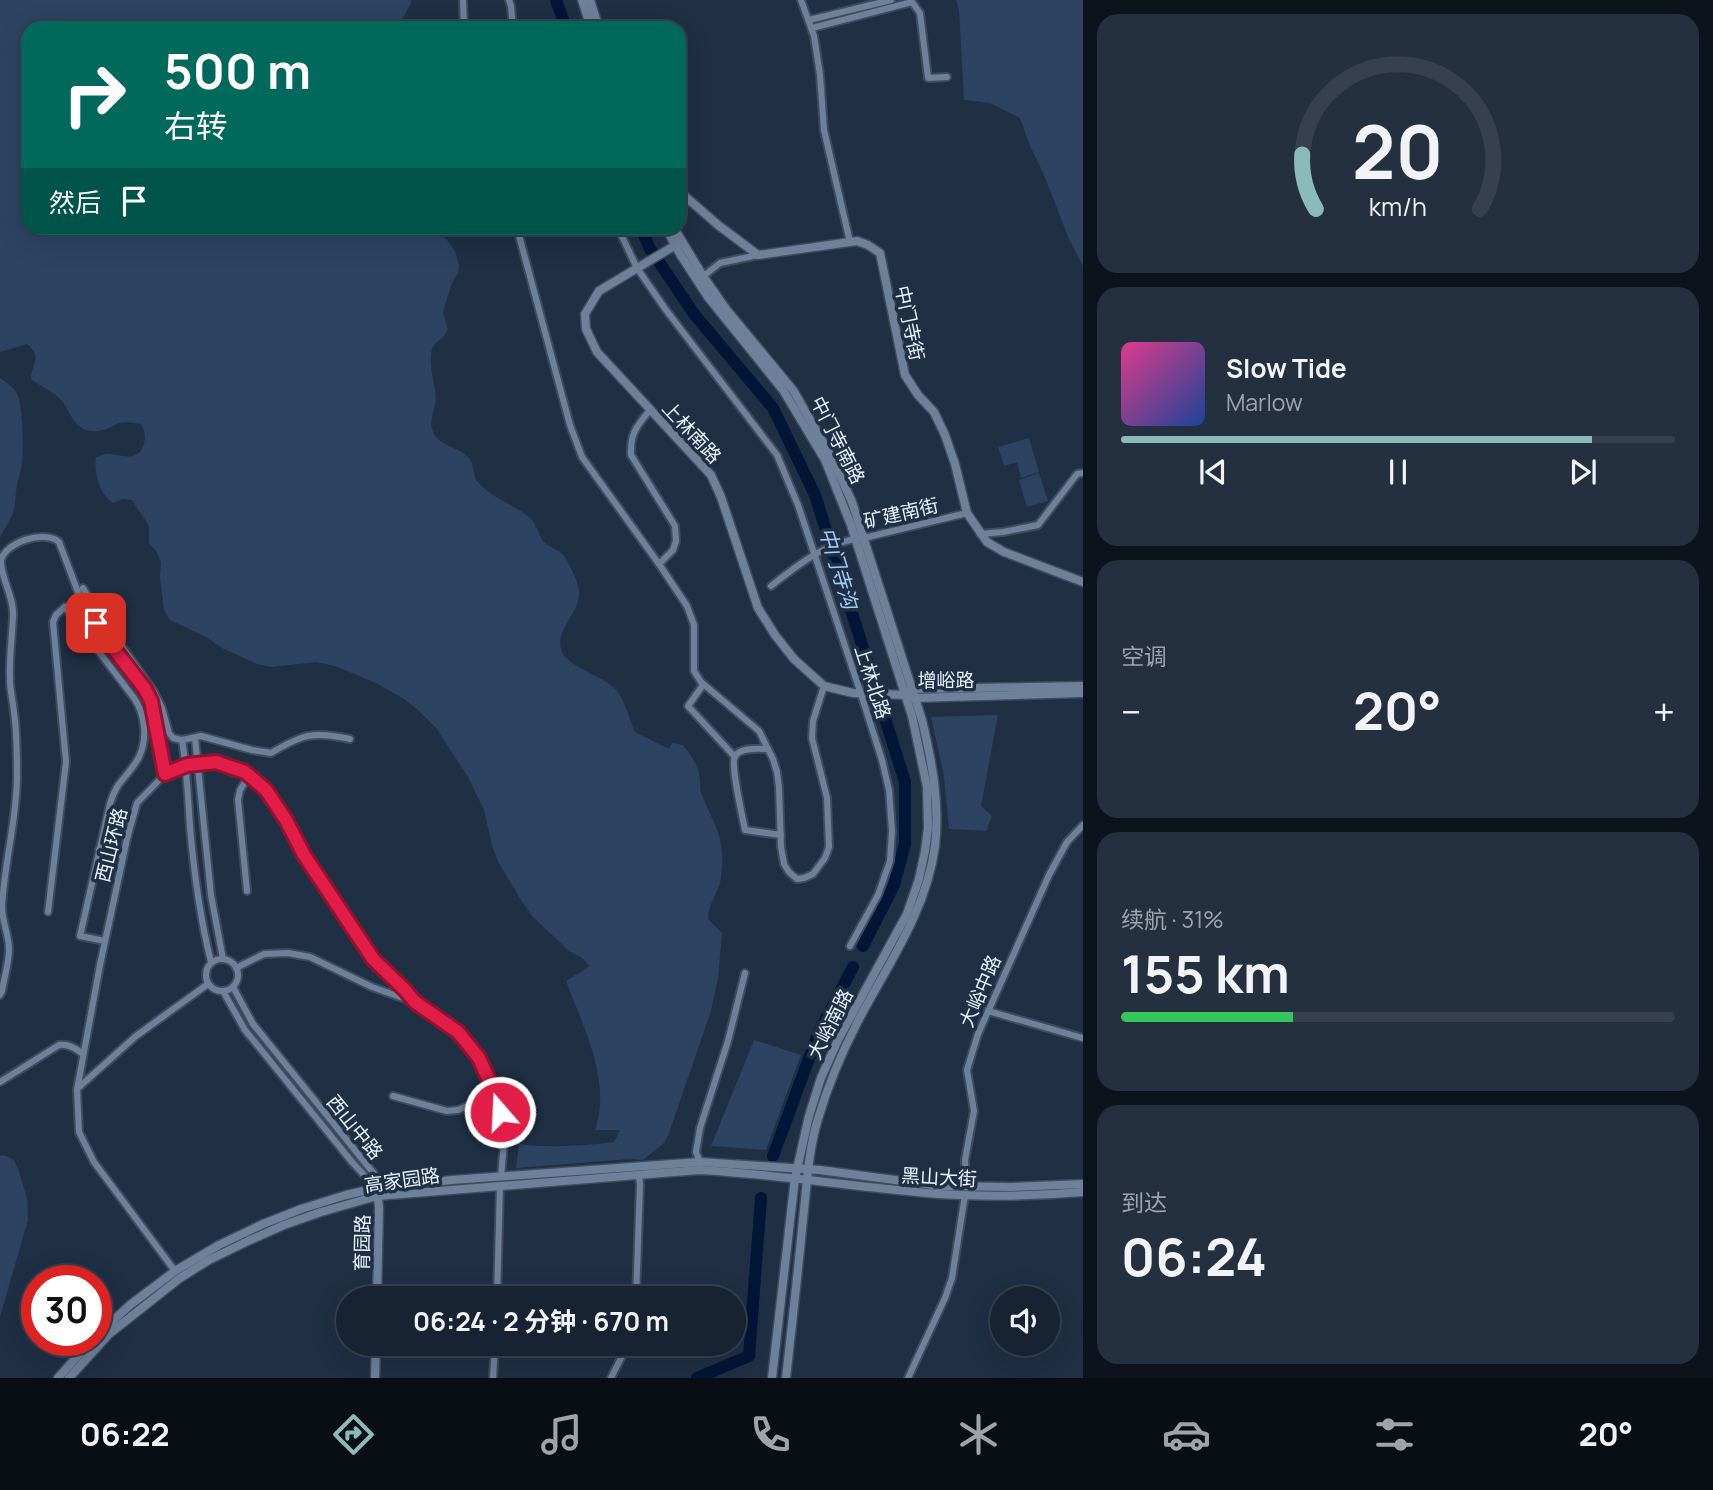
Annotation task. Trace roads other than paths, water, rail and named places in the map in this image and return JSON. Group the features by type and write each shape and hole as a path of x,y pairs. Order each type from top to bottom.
{"main road":[{"path":"582,0 589,21"},
{"path":"590,0 597,21"},
{"path":"686,197 758,255 850,242"},
{"name":"中门寺南路","path":"671,235 737,334 797,411 825,460 859,538 908,692"},
{"name":"中门寺南路","path":"676,235 678,244"},
{"name":"中门寺街","path":"850,242 868,245 880,253 905,375 918,395 934,412 946,435 956,464 967,513 980,534 987,542 1004,552 1083,582"},
{"name":"上林南路","path":"678,244 599,291 585,314 586,329 597,352 711,475 721,496 758,608 794,659 824,686 866,694 891,695 908,692"},
{"name":"增峪路","path":"908,692 1083,686"},
{"name":"增峪路","path":"908,692 914,698 1083,694"},
{"name":"大峪南路","path":"772,1378 796,1168 809,1116 821,1078 838,1040 907,914 919,879 928,828 927,786 908,692"},
{"name":"大峪南路","path":"786,1378 808,1170 816,1123 858,1021 912,923 925,892 930,870 934,848 936,795 930,753 914,698"},
{"name":"高家园路","path":"501,1181 700,1162 796,1168"},
{"name":"黑山大街","path":"796,1168 887,1178 965,1191 1083,1184"},
{"name":"高家园路","path":"112,1321 175,1270 219,1245 263,1224 312,1206 377,1192 439,1181 501,1181 699,1170 795,1178"},
{"name":"黑山大街","path":"795,1178 900,1191 965,1191 1013,1195 1083,1192"},
{"name":"高家园路","path":"69,1378 109,1334 151,1299 209,1260 284,1225 377,1192"},
{"name":"育园路","path":"377,1192 377,1286"},
{"path":"58,1378 78,1356"},
{"path":"375,1378 376,1356"}],"street":[{"path":"463,0 464,21"},
{"path":"509,0 512,21"},
{"path":"801,0 812,28 820,75 824,130 850,242"},
{"path":"809,20 891,0"},
{"path":"812,28 912,2 920,13 928,78 947,77"},
{"path":"519,235 570,425 582,457 687,606 694,625 694,671 703,685 759,731 773,759 779,788 784,864 797,879 813,874 825,858 829,847 827,798 812,738 813,721 824,686"},
{"name":"上林北路","path":"621,235 637,268 666,310 777,456 798,505 813,554 866,694 889,790 892,831 890,861 878,895 850,946"},
{"path":"700,279 720,263 758,255"},
{"path":"650,410 635,429 631,455 675,526 676,541 673,550 659,564"},
{"path":"980,534 1038,526 1077,474 1083,473"},
{"name":"矿建南街","path":"771,586 813,554 841,543 967,513"},
{"path":"0,995 9,948 2,911 6,865 15,816 17,776 14,714 9,683 14,614 0,567 8,549 32,537 52,537 59,542 81,600 151,701 165,774"},
{"path":"83,588 155,692 173,738 182,740 201,736 271,753 314,733 350,739"},
{"path":"48,912 66,762 53,622 65,607 134,698 141,709 144,725 139,756 117,786 110,804 79,936 105,941"},
{"path":"703,685 688,706 735,757"},
{"path":"195,738 211,895 223,959"},
{"path":"182,740 187,765 190,829 198,900 211,962"},
{"path":"768,749 749,749 737,754 734,771 745,830 781,835"},
{"name":"西山环路","path":"175,1270 94,1162 79,1132 76,1090 123,856 137,803 165,774 187,765 216,762 245,772 266,790 286,820 304,855 373,959 415,1002 458,1032 479,1058 495,1094 505,1131 497,1286"},
{"path":"247,891 238,800 240,790 249,776"},
{"name":"大峪中路","path":"908,1378 952,1278 974,1111 967,1070 978,1034 1049,875 1067,842 1083,825"},
{"path":"99,849 123,856"},
{"path":"236,968 264,954 288,953 310,957 372,986 415,1002"},
{"path":"223,959 230,961 236,968 238,977 233,987 223,991 208,984 205,975 211,962 223,959"},
{"path":"700,1162 696,1152 700,1128 728,1041 745,973"},
{"path":"76,1090 136,1036 208,984"},
{"name":"西山中路","path":"233,987 253,1024 375,1175 377,1192"},
{"name":"西山中路","path":"223,991 245,1030 377,1192"},
{"path":"988,1012 1083,1038"},
{"path":"0,1082 59,1045 73,1046 83,1054"},
{"path":"393,1096 447,1111 458,1110 495,1094"},
{"path":"636,1286 639,1175"},
{"path":"494,1378 495,1356"},
{"path":"611,1378 622,1356"}],"waterway":[{"name":"中门寺沟","path":"556,0 564,21"},
{"name":"中门寺沟","path":"644,235 649,247 694,314 773,408 815,495 905,782 905,844 894,885 863,946"},
{"name":"中门寺沟","path":"773,1156 818,1034 853,967"},
{"name":"中门寺沟","path":"697,1378 749,1356 761,1198"}]}
